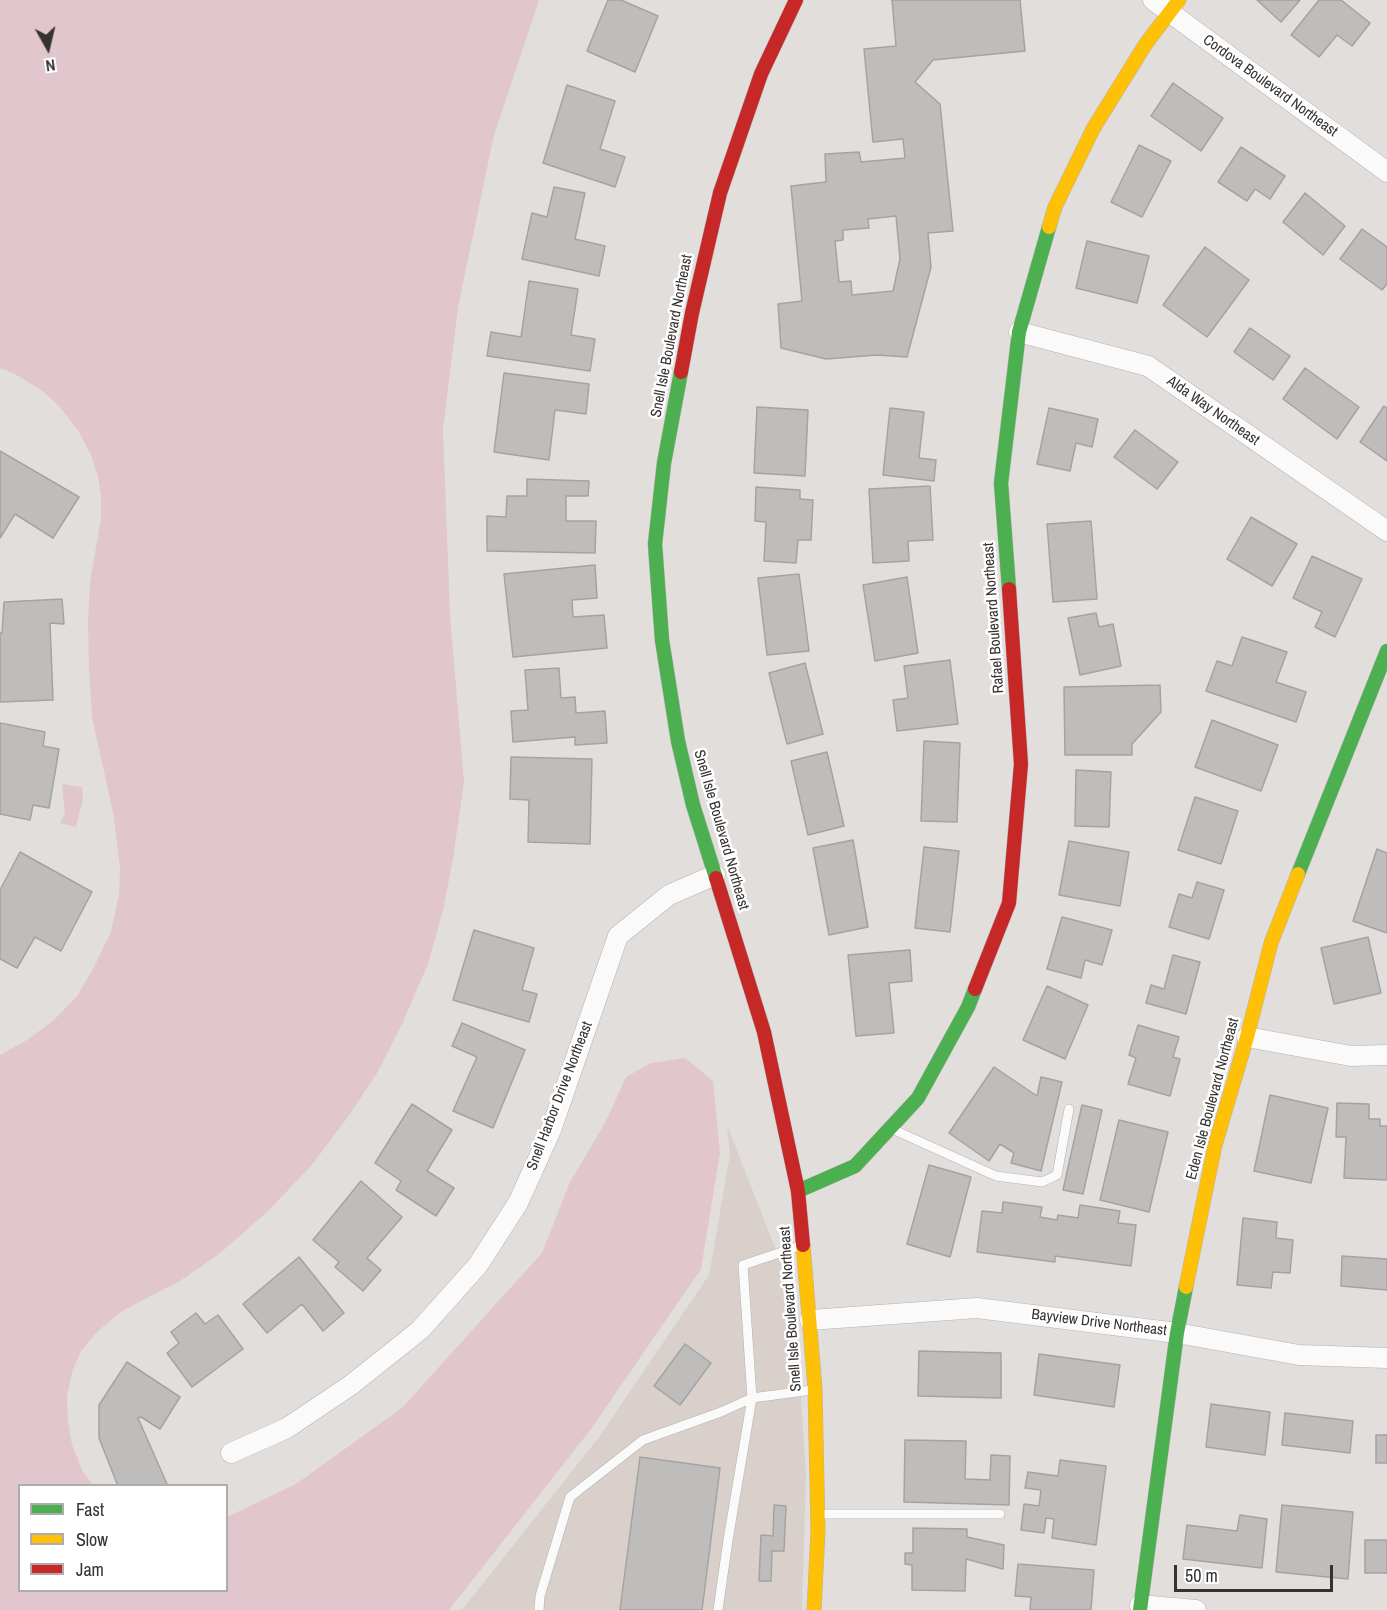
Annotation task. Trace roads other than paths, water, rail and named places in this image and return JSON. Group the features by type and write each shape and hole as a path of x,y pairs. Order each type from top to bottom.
{"street":[{"name":"Snell Isle Boulevard Northeast","path":"796,0 761,74 720,193 692,313 658,507 656,544 657,590 670,699 693,805 764,1032 798,1191 815,1389 818,1514 814,1610"},
{"name":"Cordova Boulevard Northeast","path":"1153,0 1174,7 1387,172"},
{"name":"Rafael Boulevard Northeast","path":"798,1191 855,1166 918,1098 968,1007 1009,903 1021,764 1001,483 1019,332 1055,207 1093,129 1145,45 1174,7"},
{"name":"Alda Way Northeast","path":"1019,332 1148,366 1387,531"},
{"name":"Eden Isle Boulevard Northeast","path":"1140,1608 1177,1333 1215,1144 1271,943 1387,651"},
{"name":"Snell Harbor Drive Northeast","path":"231,1453 286,1428 351,1385 420,1330 478,1265 518,1203 551,1130 618,936 669,895 716,875"},
{"path":"1246,1037 1351,1056 1387,1055"},
{"name":"Bayview Drive Northeast","path":"810,1320 977,1308 1177,1333 1299,1355 1387,1358"},
{"path":"1140,1608 1196,1610"}],"lane":[{"path":"890,1128 996,1176 1042,1182 1057,1175 1069,1109"},
{"path":"718,1610 752,1398 743,1265 803,1245"},
{"path":"538,1610 540,1596 570,1497 643,1440 721,1412 752,1398 815,1389"},
{"path":"818,1514 1000,1514"}]}
